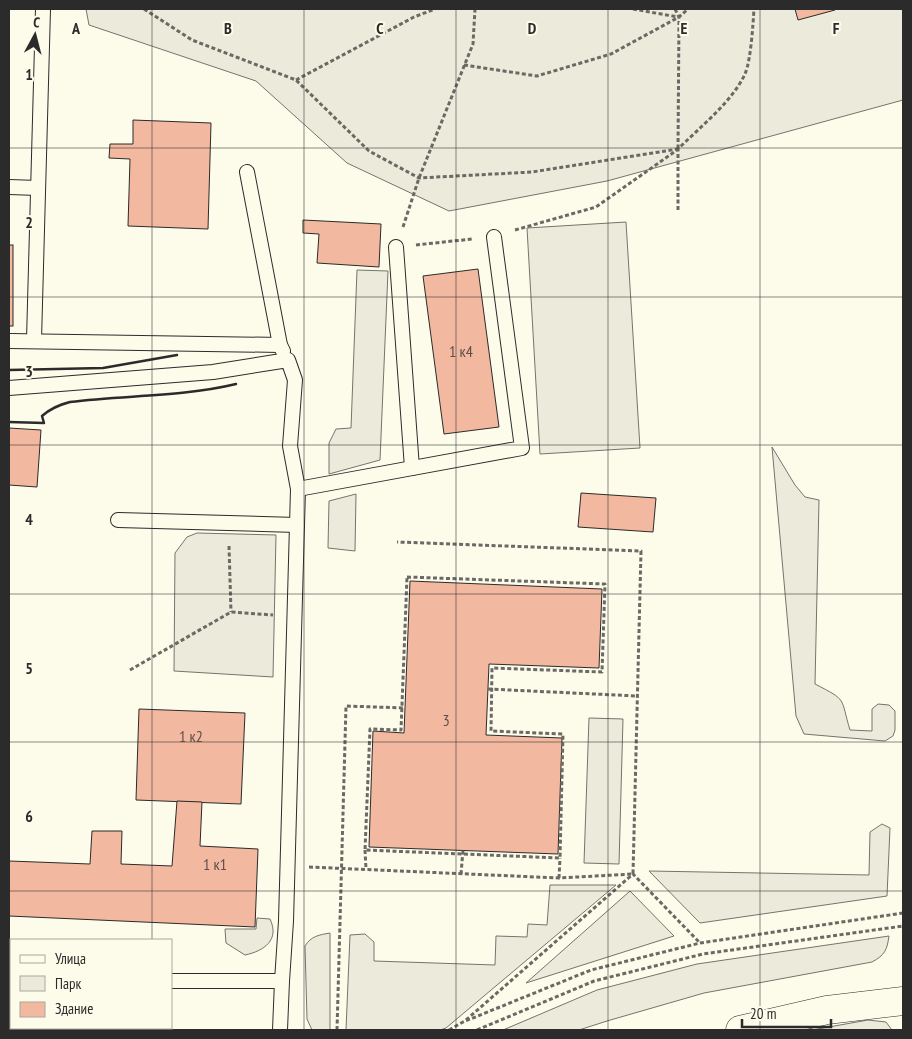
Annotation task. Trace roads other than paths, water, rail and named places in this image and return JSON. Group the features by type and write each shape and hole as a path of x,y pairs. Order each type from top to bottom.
{"main road":[{"path":"740,1030 827,1010 903,1000"}],"lane":[{"path":"34,340 43,9"},
{"path":"247,172 280,345 295,380 290,446 298,489 296,616 286,921 280,1030"},
{"path":"9,187 38,188"},
{"path":"298,489 522,448 494,236"},
{"path":"396,247 412,468"},
{"path":"9,341 280,345"},
{"path":"9,388 213,372 288,360"},
{"path":"118,520 298,525"},
{"path":"172,981 282,981"}]}
